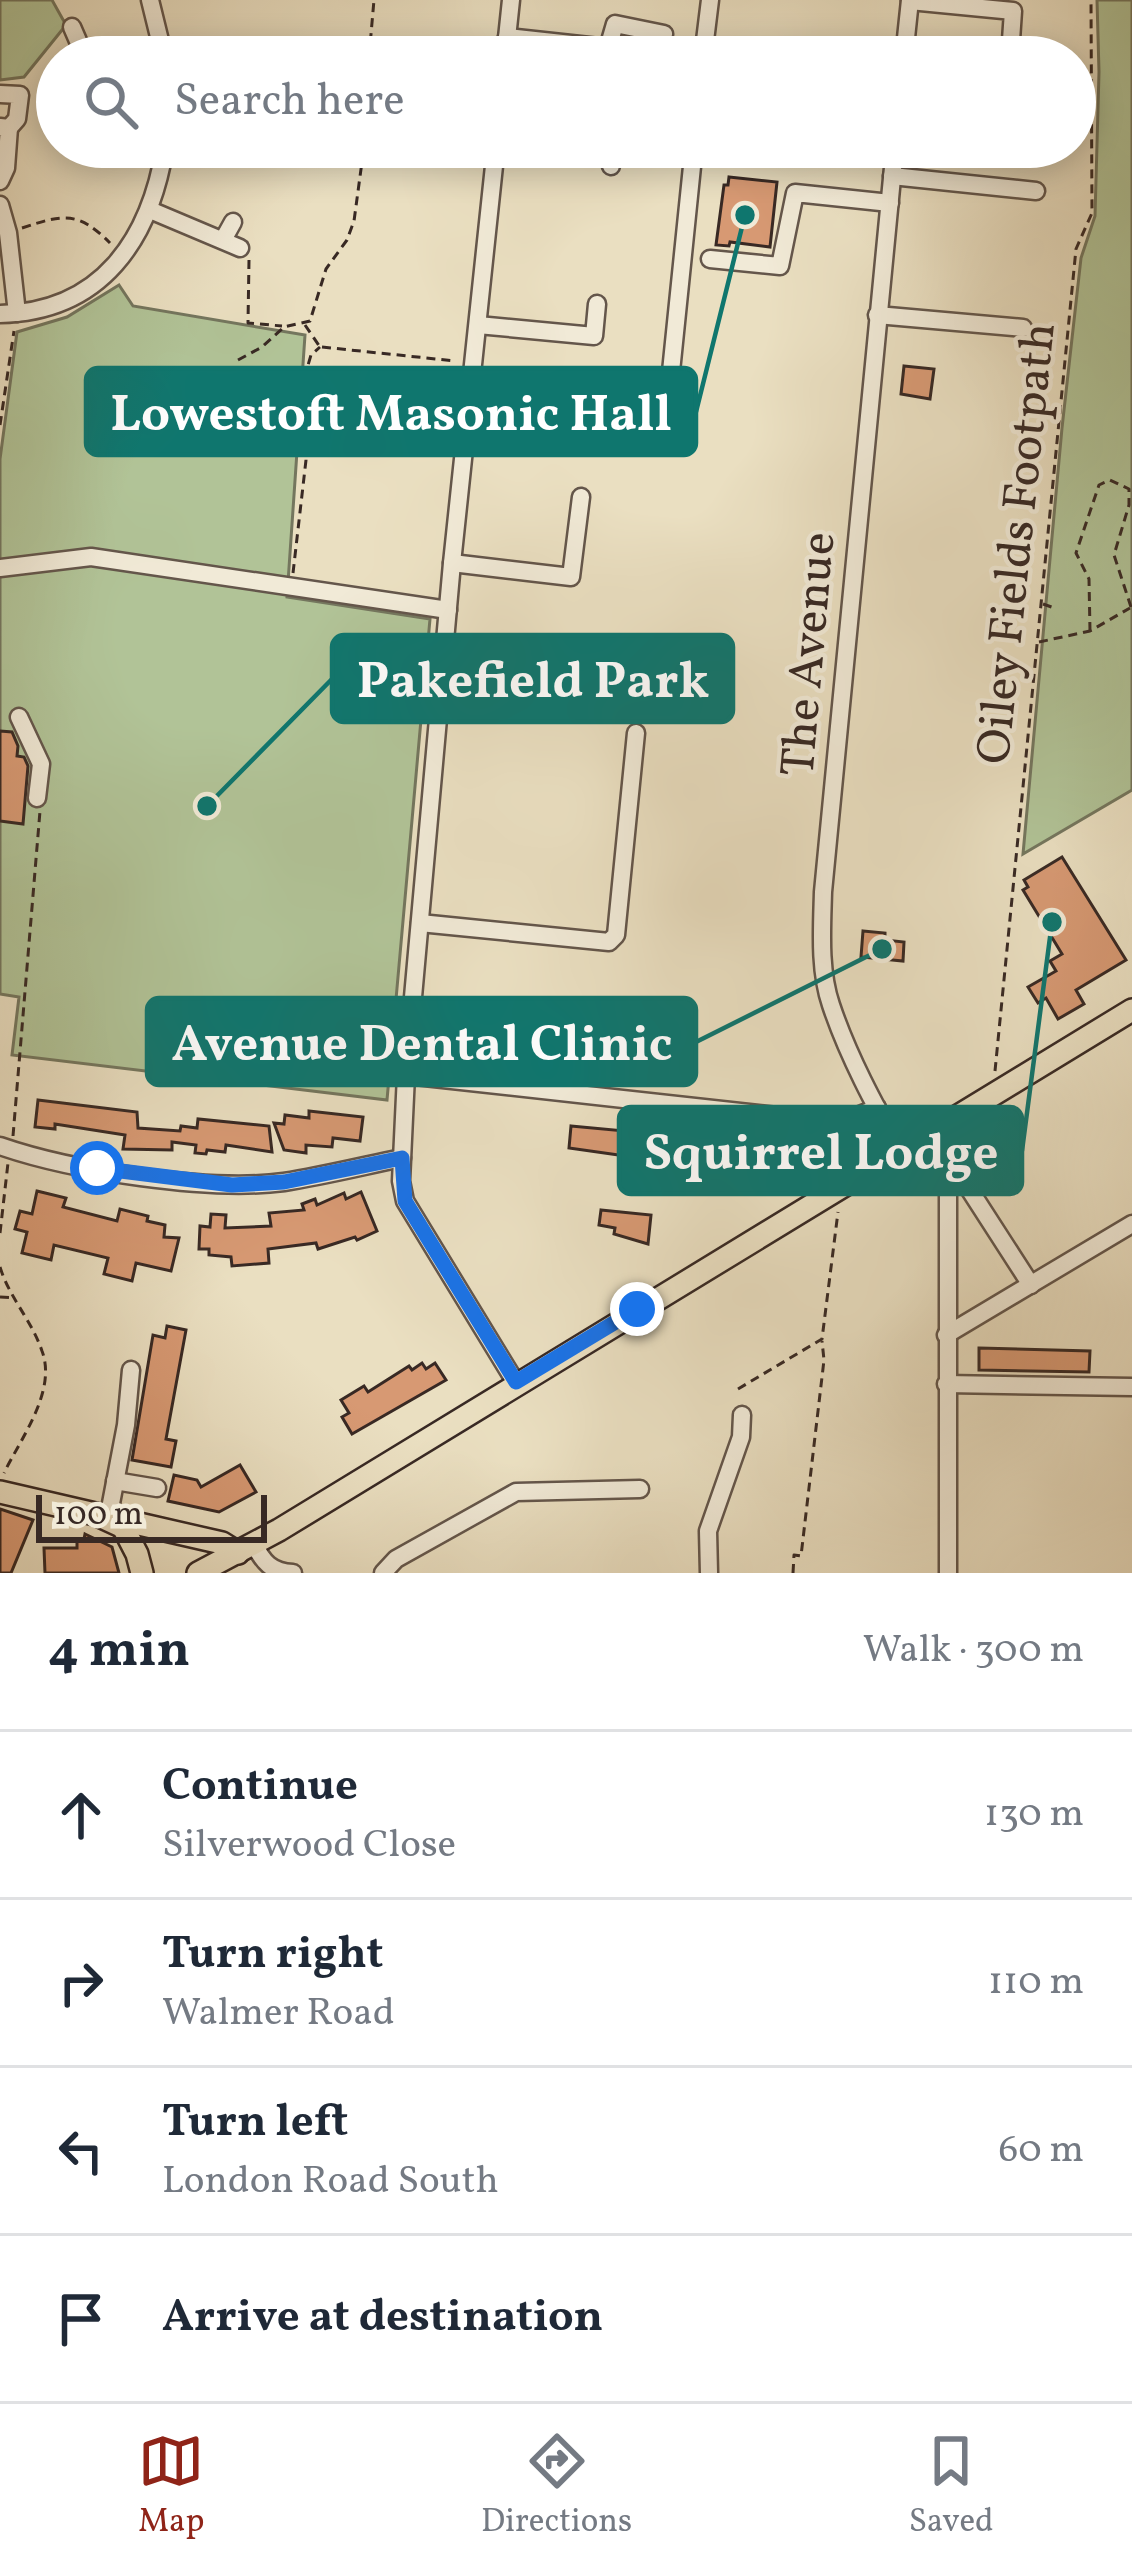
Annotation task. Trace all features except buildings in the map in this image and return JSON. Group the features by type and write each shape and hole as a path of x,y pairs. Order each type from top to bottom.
{"main road":[{"path":"198,1573 246,1549 1132,1010"},
{"path":"0,1492 115,1523 139,1524 246,1549"},
{"path":"115,1523 137,1554 142,1573"}],"street":[{"path":"150,0 159,36"},
{"path":"507,36 511,0"},
{"path":"706,36 710,0"},
{"path":"906,36 910,0 1014,6 1012,36"},
{"path":"612,36 615,24 664,34"},
{"path":"72,27 76,36"},
{"path":"0,94 20,95 16,119 4,127 6,168 0,181"},
{"path":"0,205 8,233 8,314 56,303 103,280 123,257 150,210 160,168"},
{"path":"494,168 452,563 402,1158 405,1201 516,1382"},
{"path":"467,422 664,440 692,168"},
{"name":"The Avenue","path":"893,168 823,892 822,946 830,1003 901,1152"},
{"path":"892,176 1036,191"},
{"path":"710,259 780,266 795,193 890,203"},
{"path":"150,210 231,244 233,222"},
{"path":"478,325 594,336 597,304"},
{"path":"878,315 1023,328"},
{"path":"452,563 571,578 581,497"},
{"path":"0,568 41,574 91,557 448,610"},
{"path":"19,717 40,764 38,798"},
{"path":"420,923 609,942 616,935 636,733"},
{"path":"406,1075 839,1123 877,1108"},
{"path":"933,1132 1031,1285"},
{"path":"5,1148 59,1163 232,1185 284,1182 402,1158"},
{"path":"948,1573 946,1335 952,1160"},
{"path":"946,1335 1132,1224"},
{"path":"115,1523 115,1481 131,1370"},
{"path":"946,1384 1132,1387"},
{"path":"709,1573 708,1532 723,1458 741,1437 742,1414"},
{"path":"115,1481 157,1488"},
{"path":"383,1573 396,1559 516,1492 640,1489"},
{"path":"246,1549 281,1573 293,1573"}],"path":[{"path":"371,36 374,0"},
{"name":"Oiley Fields Footpath","path":"1091,0 1091,36"},
{"path":"231,244 251,265 248,323 284,327 310,321 326,269 347,240 363,168"},
{"name":"Oiley Fields Footpath","path":"992,1094 1076,249 1092,213 1092,168"},
{"path":"8,233 75,216 89,222 123,257"},
{"path":"0,424 8,314"},
{"path":"304,323 320,347"},
{"path":"238,360 284,327"},
{"path":"291,587 306,460 306,372 311,355 320,347 473,363"},
{"path":"1038,642 1090,631 1132,607 1114,555 1129,489 1110,480 1099,484 1076,554 1089,579 1090,631"},
{"path":"1041,603 1057,609"},
{"path":"0,1233 41,818"},
{"path":"793,1573 794,1555 801,1556 839,1186"},
{"path":"0,1267 43,1352 46,1375 43,1394 0,1481"},
{"path":"0,1297 15,1298"},
{"path":"738,1389 821,1339"}],"green space":[{"path":"0,0 52,0 66,25 57,36 36,36 36,62 24,77 0,80"},
{"path":"1097,0 1132,0 1132,790 1023,854 1081,258 1095,216"},
{"path":"119,285 133,306 305,335 287,597 430,619 387,1100 12,1055 19,997 0,994 0,459 17,332 67,317"}],"place":[{"name":"Lowestoft Masonic Hall","path":"745,215"},
{"name":"Pakefield Park","path":"207,806"},
{"name":"Squirrel Lodge","path":"1052,922"},
{"name":"Avenue Dental Clinic","path":"882,949"}],"route":[{"path":"97,1168 232,1185 284,1182 402,1158 405,1201 516,1382 637,1309"}]}
